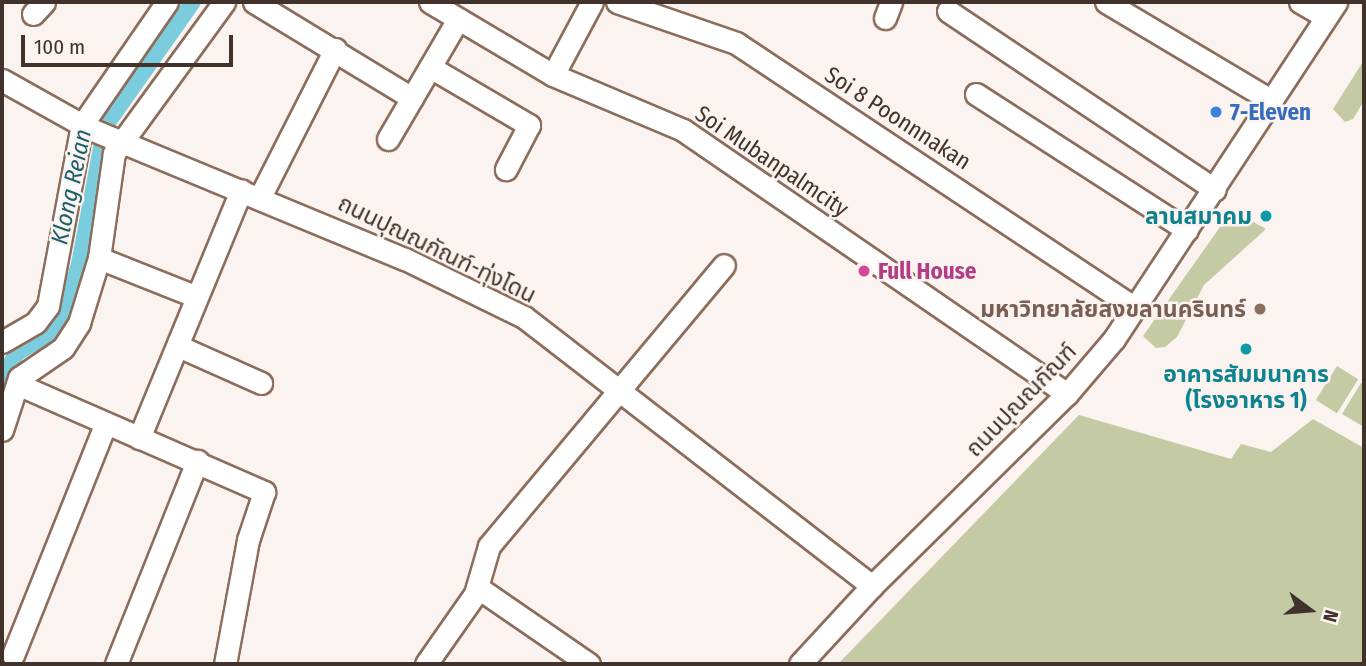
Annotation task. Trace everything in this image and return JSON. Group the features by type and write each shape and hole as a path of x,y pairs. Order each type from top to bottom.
{"street":[{"path":"2,342 36,322 48,306 85,126 167,2"},
{"path":"2,430 17,384 28,369 70,340 84,311 99,258 111,162 118,141 224,2"},
{"path":"254,2 412,98"},
{"name":"Soi Mubanpalmcity","path":"430,2 552,75 683,130 1067,394"},
{"name":"Soi 8 Poonnnakan","path":"617,2 736,43 1135,308"},
{"path":"1106,2 1272,101"},
{"path":"1300,2 1331,10"},
{"path":"552,75 587,4"},
{"name":"ถนนปุณณกัณฑ์","path":"800,664 872,586 1067,394 1135,308 1331,10"},
{"path":"948,11 1214,190"},
{"path":"388,139 458,19"},
{"path":"139,438 197,297 251,193 335,49"},
{"path":"430,67 529,125 506,169"},
{"name":"ถนนปุณณกัณฑ์-ทุ่งโดน","path":"2,80 118,141 251,193 524,317 872,586"},
{"path":"976,94 1187,230"},
{"path":"99,258 197,297"},
{"path":"426,664 477,587 489,546 622,391 724,265"},
{"path":"178,346 261,383"},
{"path":"17,384 105,425 197,461 264,492 248,540 225,664"},
{"path":"13,655 105,425"},
{"path":"116,664 197,461"},
{"path":"477,587 589,664"}],"green space":[{"path":"1364,60 1364,101 1353,119 1345,122 1333,109"},
{"path":"1232,210 1266,229 1204,285 1177,337 1165,347 1156,348 1143,336"},
{"path":"1337,366 1358,379 1337,413 1316,400"},
{"path":"1361,383 1364,384 1364,427 1342,414"},
{"path":"1079,415 1231,459 1241,444 1271,452 1313,419 1364,448 1364,664 838,664"}],"waterway":[{"name":"Klong Reian","path":"2,377 17,353 50,334 64,314 79,264 105,127 193,2"}],"place":[{"name":"7-Eleven","path":"1216,112"},
{"name":"ลานสมาคม","path":"1266,216"},
{"name":"Full House","path":"864,271"},
{"name":"มหาวิทยาลัยสงขลานครินทร์","path":"1260,309"},
{"name":"อาคารสัมมนาคาร (โรงอาหาร 1)","path":"1246,349"}]}
